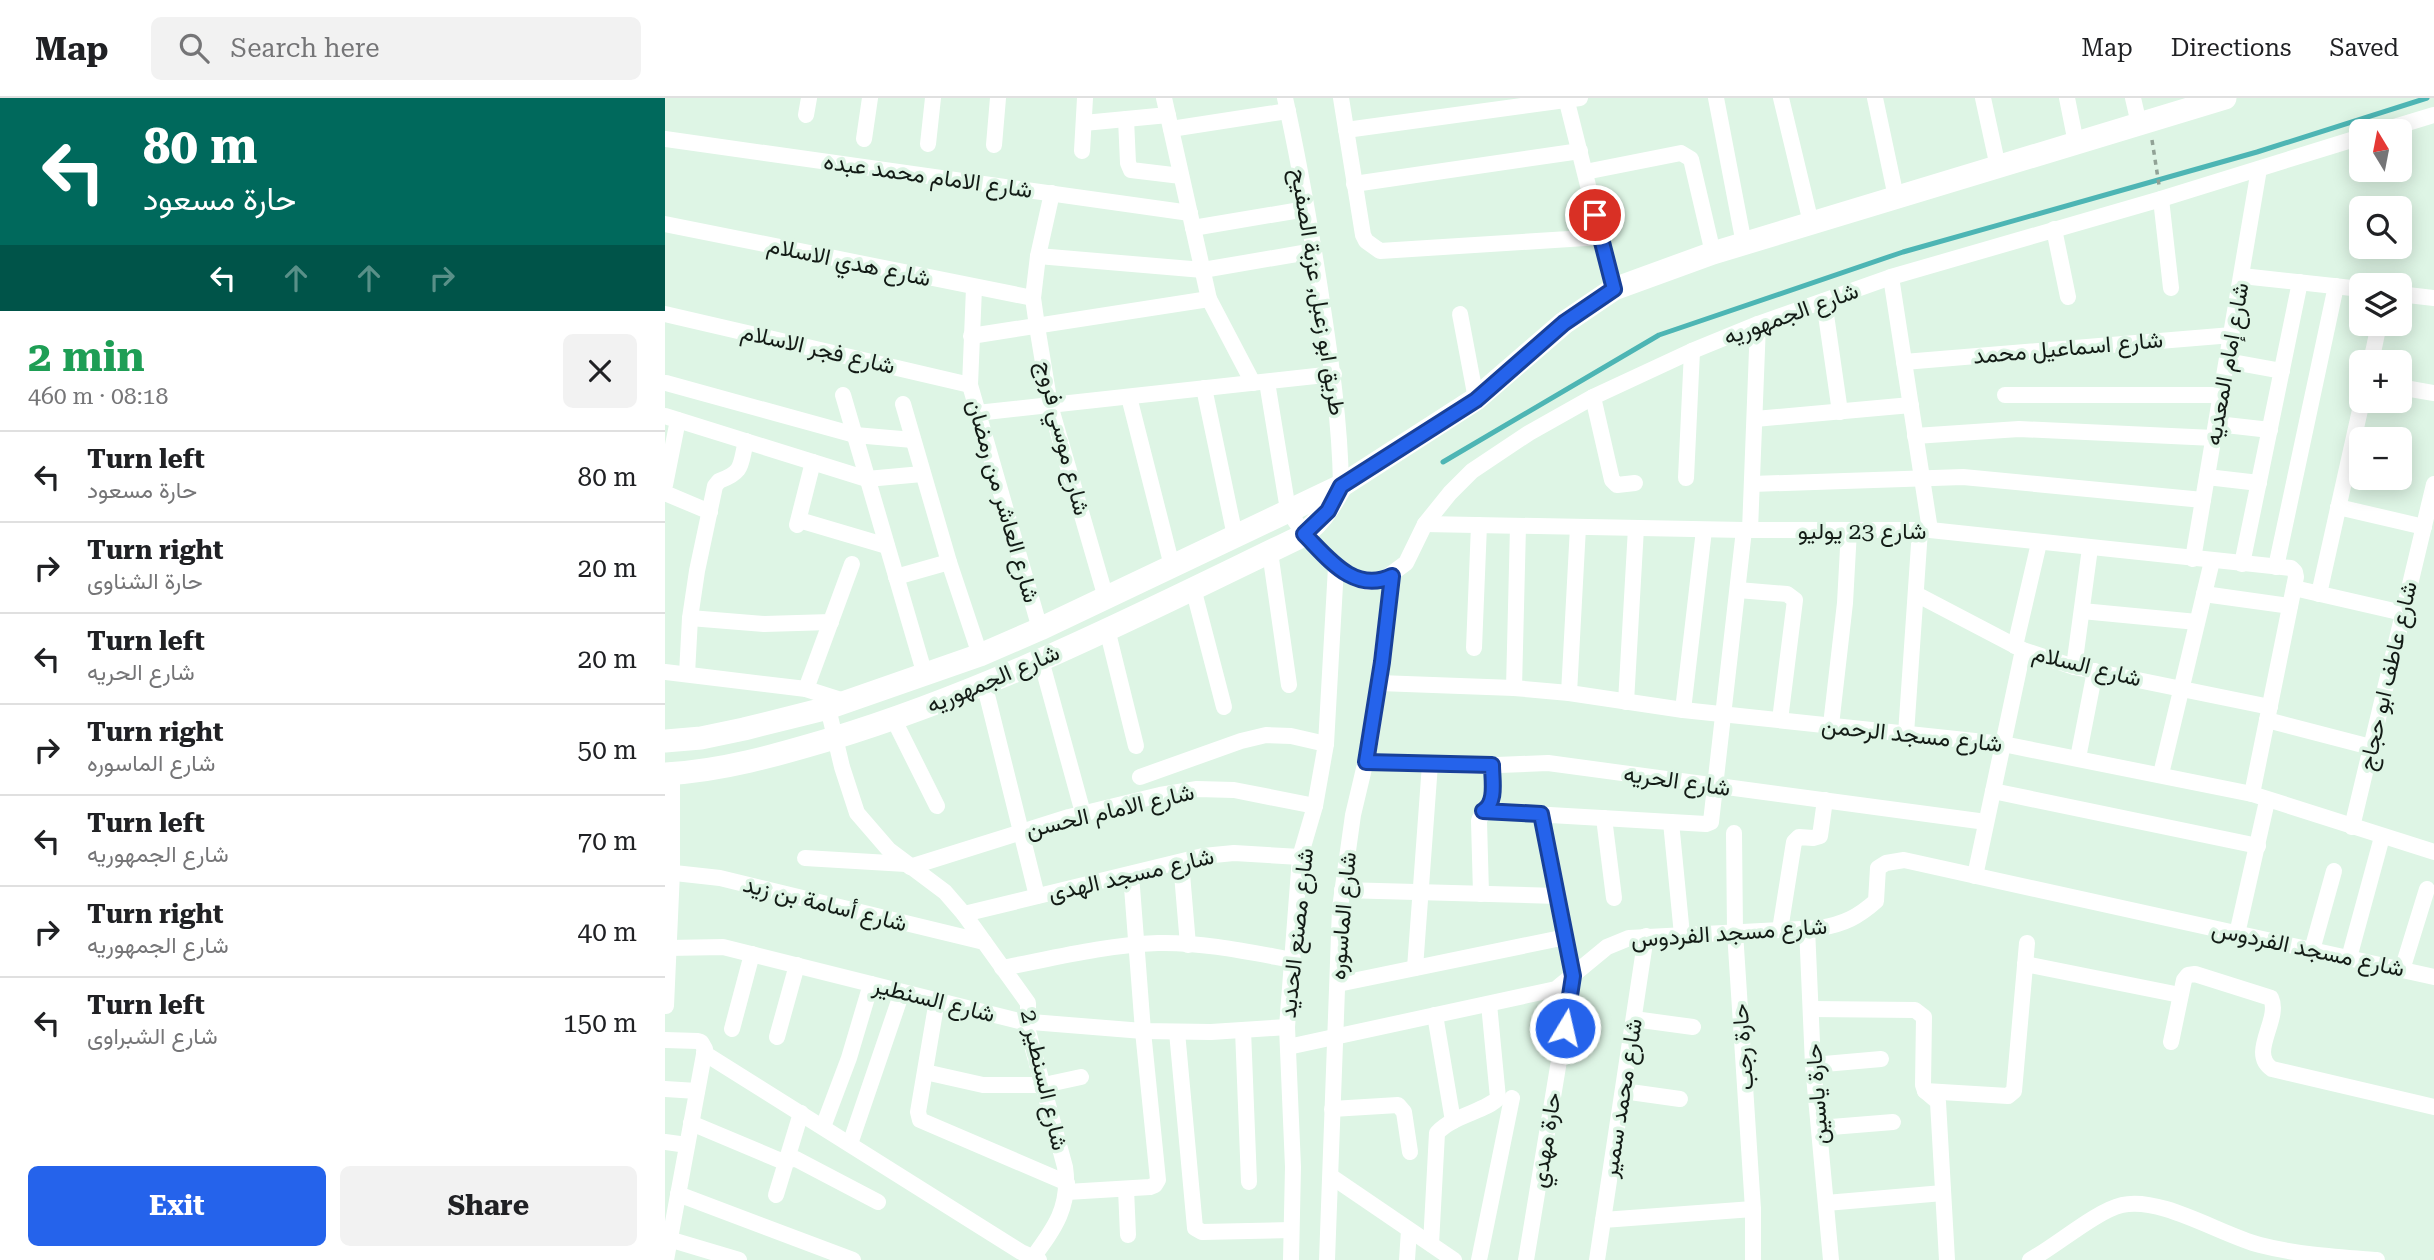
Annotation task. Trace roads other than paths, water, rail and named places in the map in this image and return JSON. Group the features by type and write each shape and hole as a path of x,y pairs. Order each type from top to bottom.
{"main road":[{"name":"شارع الجمهوريه","path":"665,741 723,734 838,705 979,655 1106,598 1341,486 1476,400 1564,323 1614,289 1713,253 2076,143 2145,131 2225,98"},
{"name":"شارع الجمهوريه","path":"669,773 781,754 894,720 1041,660 1304,534 1328,511 1341,486"}],"street":[{"path":"806,115 809,98"},
{"path":"864,139 870,98"},
{"path":"928,144 933,98"},
{"path":"994,145 998,98"},
{"path":"1082,151 1085,98"},
{"path":"1164,98 1209,299 1260,382 1289,510 1304,534 1336,567 1354,578 1368,582 1392,576"},
{"path":"1341,98 1363,235 1366,241 1380,251 1601,237"},
{"path":"1716,98 1744,244"},
{"path":"1780,98 1811,223"},
{"path":"1875,98 1896,197"},
{"path":"1983,98 1998,167"},
{"path":"2067,98 2076,143"},
{"path":"2133,98 2145,131"},
{"path":"1346,130 1571,99 1580,151 1614,289"},
{"path":"1084,123 1126,119 1169,122 1287,105"},
{"name":"طريق ابو زعبل, عزبة الصفيح","path":"1287,105 1333,374 1341,449 1341,486"},
{"path":"2412,122 2434,115"},
{"path":"1126,119 1128,163 1131,170 1181,176"},
{"name":"شارع الامام محمد عبده","path":"665,139 1052,193 1192,220 1306,209"},
{"name":"شارع الجمهوريه","path":"1392,576 1406,564 1425,524 1472,471 1529,433 1593,397 1692,351 1758,324 1891,277 2054,229 2160,193 2259,169 2349,141"},
{"path":"1354,184 1580,151"},
{"path":"1585,172 1681,153 1689,156 1692,159 1713,253"},
{"name":"شارع إمام المعديه","path":"2193,559 2259,169"},
{"name":"شارع موسي فروج","path":"1052,193 1038,256 1033,298 1050,405 1106,598"},
{"path":"2160,193 2171,288"},
{"name":"شارع هدي الاسلام","path":"665,224 1033,298"},
{"path":"2054,229 2069,297"},
{"path":"1038,256 1203,270 1314,251"},
{"path":"2242,276 2349,288"},
{"path":"1891,277 1922,479 1925,530 1916,594 1906,734"},
{"path":"2242,564 2300,282"},
{"path":"2276,567 2336,286"},
{"name":"شارع العاشر من رمضان","path":"974,288 970,385 1040,629"},
{"path":"2412,295 2434,298"},
{"path":"971,336 1209,299"},
{"path":"1824,301 1840,412"},
{"name":"شارع فجر الاسلام","path":"665,314 970,385"},
{"path":"1460,314 1476,400"},
{"path":"1483,811 1706,824 1711,822 1752,484 1758,324"},
{"name":"شارع اسماعيل محمد","path":"1904,362 2232,335"},
{"path":"1686,478 1692,351"},
{"path":"2227,361 2282,371"},
{"path":"977,413 1333,374"},
{"path":"666,383 855,435 913,440"},
{"path":"1205,388 1235,536"},
{"path":"2412,390 2434,394"},
{"path":"843,395 925,674"},
{"path":"2005,395 2221,395"},
{"path":"1129,397 1173,566"},
{"path":"1593,397 1612,480 1617,485 1635,483"},
{"path":"903,404 922,474 979,655"},
{"path":"1755,419 1910,405"},
{"path":"2319,594 2359,413"},
{"path":"665,485 671,418 867,479 922,474"},
{"path":"1915,436 2018,429 2270,430"},
{"path":"687,674 690,618 697,571 715,486 737,472 746,441"},
{"path":"813,462 798,523 887,546"},
{"path":"1752,484 1963,477 2203,500"},
{"path":"2207,477 2259,483"},
{"name":"شارع عاطف ابو حجاج","path":"2352,827 2434,484"},
{"path":"665,493 710,512"},
{"path":"2338,508 2424,527"},
{"name":"شارع 23 يوليو","path":"1425,524 1703,530 1925,530 2291,568 2294,580 2319,594 2403,613"},
{"path":"1474,648 1479,525"},
{"path":"1514,688 1518,526"},
{"path":"1569,692 1577,527"},
{"path":"1626,702 1636,528"},
{"path":"1683,710 1703,530"},
{"path":"1831,725 1845,603 1849,530"},
{"path":"1975,876 2003,744 2039,543"},
{"path":"2074,667 2090,548"},
{"path":"1270,552 1289,685"},
{"path":"2161,774 2212,561"},
{"path":"896,577 949,562"},
{"path":"806,689 852,564"},
{"name":"شارع مصنع الحديد","path":"1291,1260 1293,1167 1287,1027 1300,858 1315,806 1327,744 1336,567"},
{"name":"شارع الماسوره","path":"1327,1260 1342,890 1353,816 1366,762 1379,683 1392,576"},
{"path":"2237,934 2258,846 2259,798 2268,714 2294,580"},
{"path":"1193,588 1224,708"},
{"path":"1738,590 1787,594 1795,600 1780,720"},
{"name":"شارع السلام","path":"1916,594 2019,648 2074,667 2181,689 2363,745"},
{"path":"2204,594 2290,606"},
{"path":"2082,611 2197,622"},
{"path":"690,618 764,624 831,622"},
{"path":"1107,629 1136,746"},
{"path":"1041,660 1083,813"},
{"path":"2078,758 2095,671"},
{"path":"665,672 806,689 838,705"},
{"path":"984,683 1037,896"},
{"name":"شارع مسجد الرحمن","path":"1379,683 1569,692 1683,710 2003,744 2161,774 2259,798 2434,852"},
{"name":"شارع السنطير 2","path":"838,705 834,738 857,813 889,850 944,892 964,914 1028,1003 1027,1022 1067,1187"},
{"path":"894,720 937,806"},
{"path":"1140,778 1241,741 1266,735 1291,736 1327,744"},
{"name":"شارع الحريه","path":"1366,762 1492,765 1548,763 1986,822"},
{"path":"1415,968 1430,764"},
{"path":"1481,894 1479,821 1492,801 1492,765"},
{"path":"666,1006 669,773"},
{"name":"شارع الامام الحسن","path":"908,865 1083,813 1197,789 1234,790 1315,806"},
{"path":"1993,791 2258,846"},
{"path":"1780,930 1792,846 1799,837 1820,836 1825,800"},
{"name":"حارة مهدي","path":"1526,1260 1573,976 1541,814"},
{"path":"1604,818 1614,898"},
{"path":"1671,822 1682,934"},
{"name":"حارة رجب","path":"1734,833 1735,932 1753,1209 1753,1260"},
{"path":"2349,958 2382,836"},
{"name":"شارع مسجد الهدى","path":"964,914 1181,862 1234,853 1300,858"},
{"path":"805,858 908,865"},
{"name":"شارع مسجد الفردوس","path":"1288,1047 1556,989 1607,947 1629,938 1841,925 1860,915 1876,901 1878,868 1886,863 1904,860 2434,977"},
{"path":"1181,862 1188,945"},
{"path":"2312,950 2333,871"},
{"name":"شارع أسامة بن زيد","path":"669,872 720,878 984,942"},
{"path":"937,1000 918,1115 922,1122 1067,1187 1150,1187 1157,1183 1131,874"},
{"path":"2402,970 2427,889"},
{"path":"1342,890 1558,896"},
{"name":"حارة ياسين","path":"1807,928 1813,1065 1831,1260"},
{"name":"شارع محمد سمير","path":"1597,1260 1646,936"},
{"path":"1338,984 1566,937"},
{"path":"1002,968 1103,948 1159,943 1215,947 1293,960"},
{"path":"1925,1091 2008,1096 2014,1091 2027,943"},
{"name":"شارع السنطير","path":"667,958 723,947 1027,1022 1177,1032 1287,1027"},
{"path":"732,1028 751,954"},
{"path":"2025,964 2180,995"},
{"path":"778,1037 797,965"},
{"path":"2171,1042 2184,980 2191,974 2271,998 2274,1004 2262,1054 2268,1067 2434,1107"},
{"path":"823,1127 849,1058 871,984"},
{"path":"850,1144 902,992"},
{"path":"1431,1244 1436,1137 1439,1130 1498,1098 1489,1004"},
{"path":"1811,1009 1918,1011 1925,1022 1923,1085 1925,1091 1938,1102 1947,1260"},
{"path":"1435,1015 1453,1121"},
{"path":"1634,1020 1693,1027"},
{"path":"1244,1030 1249,1182"},
{"path":"1177,1032 1195,1228 1202,1232 1291,1230"},
{"path":"665,1040 702,1042 705,1049 678,1194 667,1238 666,1260"},
{"path":"704,1053 1034,1259 1061,1217 1067,1187"},
{"path":"1813,1065 1881,1059"},
{"path":"925,1072 983,1085 1044,1084 1081,1077"},
{"path":"665,1089 697,1091"},
{"path":"1623,1091 1680,1099"},
{"path":"1479,1260 1512,1098"},
{"path":"1332,1109 1398,1105 1403,1109 1410,1152"},
{"path":"776,1195 801,1113"},
{"path":"1819,1128 1893,1122"},
{"path":"691,1123 779,1160 796,1159 878,1202"},
{"path":"665,1142 687,1145"},
{"path":"1332,1177 1454,1260"},
{"path":"1126,1188 1128,1235"},
{"path":"678,1194 853,1260"},
{"path":"1826,1203 1943,1194"},
{"path":"2030,1260 2105,1211 2141,1203 2160,1207 2268,1247 2303,1255 2377,1260"},
{"path":"1603,1220 1753,1209"},
{"path":"1407,1260 1409,1230"},
{"path":"667,1238 739,1260"}],"waterway":[{"path":"1443,462 1659,335 1903,252 2257,152 2427,98"}]}
